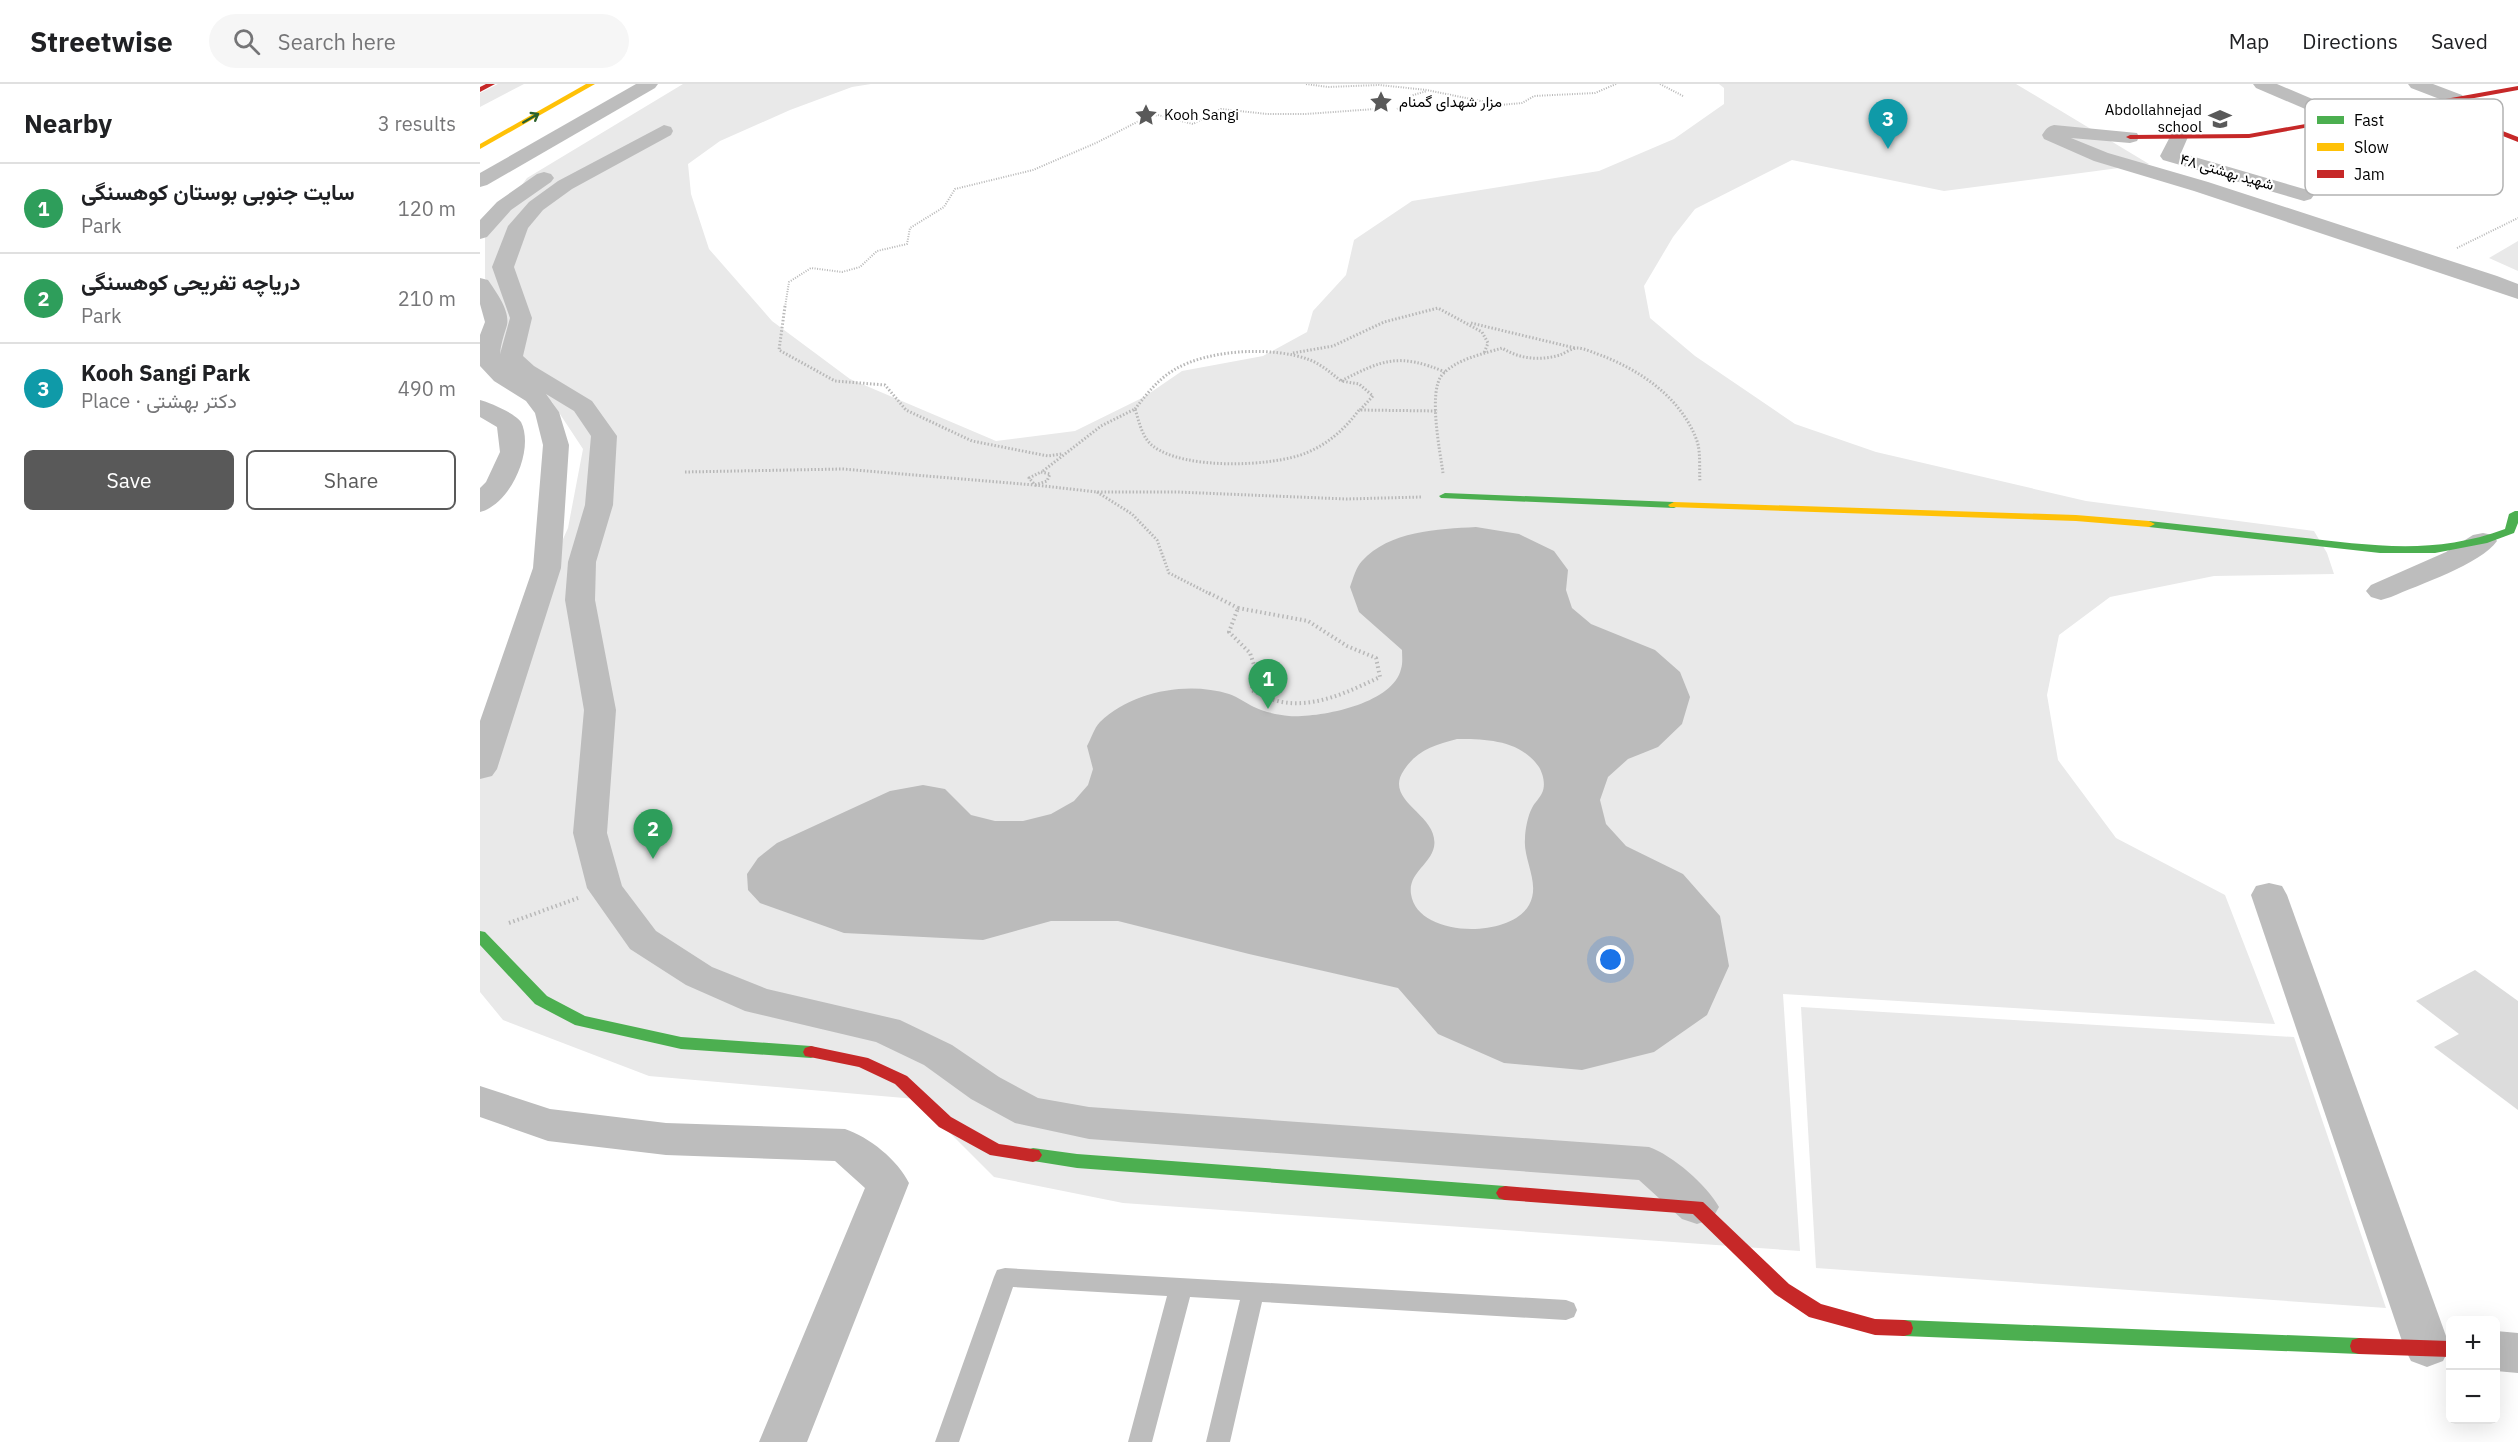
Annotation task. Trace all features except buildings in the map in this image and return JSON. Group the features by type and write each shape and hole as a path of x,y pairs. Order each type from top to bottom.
{"main road":[{"path":"480,90 491,84"},
{"path":"480,147 591,84"},
{"path":"2458,99 2518,88"},
{"path":"2502,91 2507,106"},
{"path":"2503,121 2518,127"},
{"path":"2130,137 2249,136 2305,126"},
{"path":"2503,135 2518,141"},
{"path":"1445,496 2076,518 2186,527 2380,550 2435,550 2482,541 2510,531 2517,516"},
{"path":"480,936 541,1000 581,1021 681,1043 808,1052 862,1062 902,1080 945,1122 996,1150 1077,1161 1696,1207 1782,1289 1816,1311 1875,1328 2439,1348"}],"street":[{"path":"480,181 649,84"},
{"path":"2262,84 2305,102"},
{"path":"2417,84 2451,99"},
{"path":"480,233 504,206 536,183 638,128 664,131 565,185 536,207 518,226 503,267 521,318 511,357 525,371 583,406 604,436 599,505 582,562 580,600 600,710 590,833 605,888 643,940 699,976 759,1001 886,1030 938,1055 985,1088 1029,1112 1089,1123 1649,1164 1696,1207"},
{"path":"2130,137 2073,131 2054,131 2051,135 2070,146 2104,158 2432,260 2518,292"},
{"name":"شهید بهشتی ۴۸","path":"2179,137 2170,156 2304,195"},
{"path":"480,285 492,305 496,322 489,343 488,361 503,376 535,396 547,412 556,445 547,568 480,769"},
{"path":"480,407 509,424 513,452 498,485 480,504"},
{"path":"2381,591 2456,558 2482,541"},
{"path":"2269,895 2439,1348"},
{"path":"480,1101 548,1125 654,1138 845,1145 888,1183 783,1442"},
{"path":"2500,1352 2518,1353"}],"lane":[{"path":"947,1442 1005,1277 1566,1310"},
{"path":"1140,1442 1181,1287"},
{"path":"1218,1442 1253,1291"}],"path":[{"path":"1306,84 1328,87 1379,85 1427,90 1500,105 1522,103 1534,96 1595,93 1616,84"},
{"path":"1660,84 1683,96"},
{"path":"1397,108 1406,105 1410,96 1423,94 1427,90"},
{"path":"1062,454 1048,456 972,441 906,410 885,385 835,381 779,350 789,282 811,268 842,272 860,267 877,251 907,244 909,228 944,207 955,189 1033,170 1096,143 1144,118 1158,115 1193,124 1221,109 1267,114 1306,114 1375,109"},
{"path":"2432,260 2518,218"},
{"path":"1035,485 1029,478 1032,474 1043,471 1101,426 1134,409 1163,377 1190,362 1231,354 1292,353 1332,346 1384,322 1437,308 1482,332 1488,343 1484,354"},
{"path":"1467,322 1597,353 1634,370 1660,389 1688,422 1697,442 1702,506"},
{"path":"685,472 843,469 1097,492 1177,492 1346,499 1445,496 1438,411 1438,380 1445,372 1453,366 1502,348 1521,358 1534,359 1562,355 1576,348"},
{"path":"1134,409 1144,435 1151,444 1166,455 1191,460 1222,462 1267,461 1297,456 1341,432 1373,396 1359,384 1341,381 1332,370 1292,353"},
{"path":"1341,381 1372,365 1397,360 1427,363 1445,372"},
{"path":"1359,410 1438,411"},
{"path":"1035,485 1047,481 1050,474 1043,471"},
{"path":"1097,492 1132,514 1157,540 1169,573 1238,608 1308,621 1347,646 1376,658 1380,677 1315,703 1281,702 1251,690 1258,677 1250,653 1229,632 1238,608"},
{"path":"501,926 605,888"}],"shaded area":[{"path":"498,84 524,84 480,107 480,93"},
{"path":"683,84 871,84 852,87 790,110 720,141 688,164 691,194 709,249 772,321 850,379 996,441 1075,431 1144,397 1182,371 1263,356 1307,332 1313,311 1346,275 1354,240 1412,201 1599,171 1674,139 1724,104 1724,88 1719,84 2016,84 2149,164 1944,191 1792,160 1695,209 1673,237 1644,286 1650,318 1695,356 1795,424 1876,452 2086,501 2314,531 2327,553 2334,574 2214,576 2110,597 2059,635 2047,695 2058,760 2116,838 2225,895 2275,1024 1783,994 1800,1251 1123,1203 994,1177 916,1099 649,1076 503,1020 480,992 480,723 568,528 583,449 552,402 493,361 506,321 485,278 485,235 527,178"},
{"path":"2518,241 2518,271 2489,258"},
{"path":"1476,527 1519,534 1554,551 1568,570 1566,590 1572,608 1591,624 1655,650 1680,672 1690,697 1682,724 1658,747 1628,759 1608,777 1600,800 1606,824 1626,846 1683,874 1720,916 1729,966 1707,1015 1654,1052 1582,1070 1504,1063 1438,1034 1398,988 1118,921 1051,921 983,940 844,933 760,903 748,890 747,874 758,858 777,843 890,791 923,785 945,789 971,815 995,821 1023,821 1051,814 1074,801 1088,785 1093,769 1087,746 1098,724 1113,711 1144,696 1179,689 1213,690 1232,695 1262,710 1289,716 1336,711 1370,700 1395,681 1402,667 1402,650 1359,612 1350,587 1358,566 1373,551 1400,538 1430,531","holes":["1468,739 1502,743 1522,751 1539,767 1544,783 1542,793 1531,811 1526,831 1525,847 1533,889 1529,905 1519,916 1503,924 1465,929 1446,926 1429,919 1417,908 1411,894 1411,887 1416,875 1432,853 1434,836 1429,826 1405,800 1400,791 1399,781 1409,763 1421,753 1449,741"]},
{"path":"1801,1007 2294,1037 2386,1308 1816,1268"}],"traffic: fast":[{"path":"1445,496 1674,505"},
{"path":"2149,524 2380,550 2435,550 2483,541 2510,531 2515,514"},
{"path":"480,936 541,1000 581,1021 681,1043 811,1052"},
{"path":"1033,1155 1077,1161 1505,1193"},
{"path":"1904,1328 2359,1346"}],"traffic: slow":[{"path":"480,147 591,84"},
{"path":"1674,505 2076,518 2149,524"}],"traffic: jam":[{"path":"480,90 491,84"},
{"path":"2456,99 2518,88"},
{"path":"2130,137 2249,136 2305,126"},
{"path":"2503,134 2518,140"},
{"path":"811,1052 862,1062 901,1080 945,1122 996,1150 1033,1155"},
{"path":"1505,1193 1697,1207 1782,1289 1816,1311 1875,1327 1904,1328"},
{"path":"2359,1346 2446,1349"}],"place":[{"name":"مزار شهدای گمنام","path":"1381,102"},
{"name":"Kooh Sangi","path":"1146,115"},
{"name":"Abdollahnejad school","path":"2220,119"},
{"name":"Kooh Sangi Park","path":"1888,149"},
{"name":"سایت جنوبی بوستان کوهسنگی","path":"1268,709"},
{"name":"دریاچه تفریحی کوهسنگی","path":"653,859"}]}
